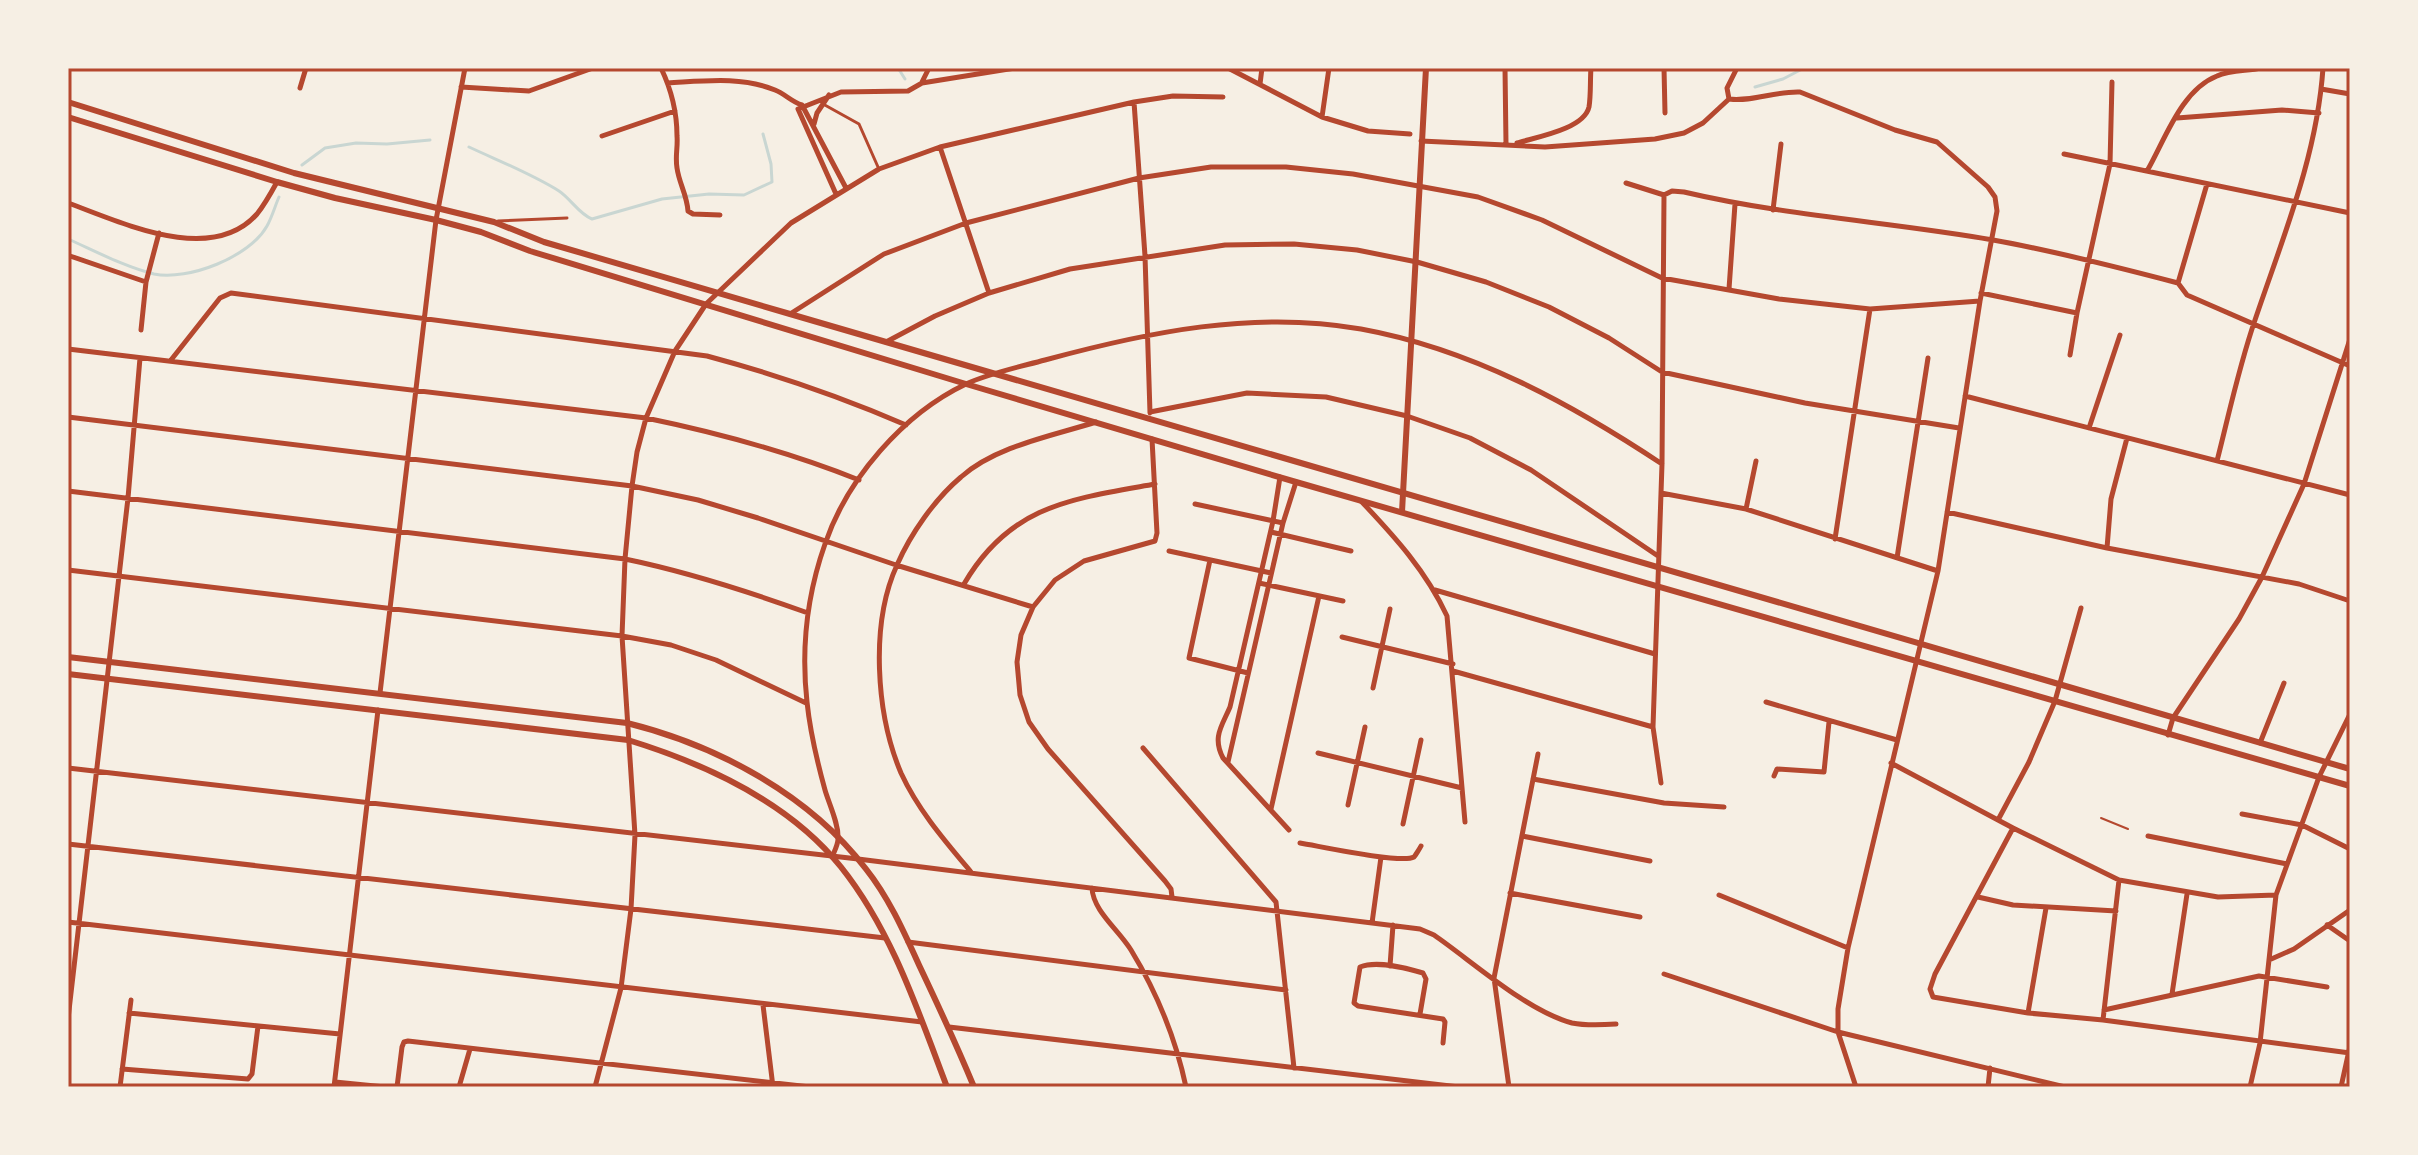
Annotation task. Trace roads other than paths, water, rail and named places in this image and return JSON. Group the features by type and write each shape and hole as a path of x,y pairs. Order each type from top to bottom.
{"main road":[{"path":"1402,512 1426,68"},
{"path":"68,102 294,173 494,222 544,242 885,342 1151,415 1217,438 2350,769"},
{"path":"68,117 290,186 481,232 530,251 1212,457 1295,486 1360,500 2350,786"},
{"path":"290,186 294,173"},
{"path":"1212,457 1217,438"},
{"path":"68,657 627,723 684,739 743,767 798,804 838,838 884,894 949,1027 974,1087"},
{"path":"68,674 628,740 686,760 760,799 798,825 832,857 852,883 885,938 906,982 947,1087"},
{"path":"906,982 924,975"}],"street":[{"path":"300,88 306,68"},
{"path":"380,693 436,220 465,68"},
{"path":"461,87 529,91 593,68"},
{"path":"661,68 675,111 678,175 690,214 720,215"},
{"path":"922,83 929,68"},
{"path":"800,107 841,92 908,91 922,83 1015,68"},
{"path":"1228,68 1322,117 1368,131 1410,134"},
{"path":"1260,84 1262,68"},
{"path":"1322,117 1329,68"},
{"path":"1505,68 1509,144"},
{"path":"1509,144 1575,125 1585,117 1589,107 1591,68"},
{"path":"1664,68 1665,113"},
{"path":"1729,99 1727,88 1737,68"},
{"path":"2147,171 2188,98 2202,84 2219,74 2261,68"},
{"path":"2217,461 2253,324 2296,202 2319,113 2323,68"},
{"path":"668,83 739,80 778,90 800,107 814,125 846,188"},
{"path":"2070,355 2110,164 2112,82"},
{"path":"2321,89 2350,94"},
{"path":"1421,141 1545,147 1655,139 1684,133 1703,123 1729,99 1748,100 1787,91 1800,92 1814,95 1882,125 1937,142 1988,187 1995,197 1997,211 1981,293 1938,571 1848,948 1838,1009 1838,1032 1856,1087"},
{"path":"814,125 817,113 829,95"},
{"path":"595,1087 621,988 631,909 635,835 622,636 632,486 646,418 675,351 706,304 791,223 879,169 940,147 1134,102 1173,96 1223,97"},
{"path":"1134,102 1145,256 1151,415 1247,393 1326,397 1407,416 1470,438 1531,470 1658,557"},
{"path":"823,104 859,124 879,169"},
{"path":"800,107 836,194"},
{"path":"2176,118 2282,110 2319,113"},
{"path":"602,136 675,111"},
{"path":"1773,210 1781,144"},
{"path":"940,147 989,293"},
{"path":"2064,154 2350,213"},
{"path":"790,314 884,254 966,223 1139,178 1211,167 1286,167 1419,185 1478,197 1542,220 1662,278 1779,299 1870,309 1980,301"},
{"path":"68,203 159,233 195,239 226,234 255,216 277,182"},
{"path":"1626,183 1664,195 1672,191 1684,192 1773,210 1992,240 2088,260 2178,283 2187,295 2350,366"},
{"path":"2178,283 2207,184"},
{"path":"1661,783 1653,727 1662,464 1664,195"},
{"path":"1729,289 1735,204"},
{"path":"494,222 567,218"},
{"path":"141,330 146,280 159,233"},
{"path":"885,342 989,293 1070,269 1225,245 1294,244 1357,250 1417,262 1486,282 1549,307 1609,338 1662,372 1805,403 1960,428"},
{"path":"70,256 146,280"},
{"path":"171,360 220,298 231,293 707,356 839,395 907,425"},
{"path":"1981,293 2077,313"},
{"path":"1835,539 1870,309"},
{"path":"832,857 838,838 818,765 807,703 804,659 815,576 826,541 859,480 907,425 966,384 997,373 1149,335 1201,326 1281,322 1360,329 1412,341 1517,380 1567,405 1662,464"},
{"path":"2089,428 2120,335"},
{"path":"2168,735 2173,718 2239,619 2262,577 2304,484 2350,339"},
{"path":"68,349 646,418 726,434 801,457 859,480"},
{"path":"68,1017 128,498 140,358"},
{"path":"1897,558 1928,358"},
{"path":"1965,396 2350,495"},
{"path":"68,417 632,486 698,500 1033,607"},
{"path":"971,873 921,809 902,774 884,719 879,667 884,613 896,565 928,512 962,475 1003,452 1098,422"},
{"path":"2107,548 2111,499 2127,438"},
{"path":"1152,439 1155,541 1084,561 1055,580 1033,607 1021,635 1017,662 1020,695 1029,722 1048,749 1165,881 1172,897"},
{"path":"1746,509 1756,461"},
{"path":"1279,481 1271,532 1230,707 1217,736 1220,752 1228,763 1289,830"},
{"path":"964,584 979,559 1025,518 1054,506 1155,484"},
{"path":"1228,763 1280,534 1295,486"},
{"path":"68,491 625,559 680,570 808,613"},
{"path":"1661,493 1746,509 1938,571"},
{"path":"1360,500 1400,542 1434,590 1447,616 1465,822"},
{"path":"1195,504 1283,523"},
{"path":"1947,512 2107,548 2299,584 2350,601"},
{"path":"1271,532 1351,551"},
{"path":"1169,551 1271,573"},
{"path":"1210,560 1189,658 1248,673"},
{"path":"68,570 622,636 671,645 716,660 807,703"},
{"path":"1259,583 1343,601"},
{"path":"1434,590 1655,654"},
{"path":"1271,810 1319,596"},
{"path":"1998,820 2029,762 2055,701 2081,608"},
{"path":"1373,688 1390,609"},
{"path":"1342,637 1653,727"},
{"path":"2260,743 2284,683"},
{"path":"1766,702 1897,740"},
{"path":"378,710 334,1084 385,1087"},
{"path":"2250,1087 2260,1043 2276,895 2319,777 2350,714"},
{"path":"1774,776 1777,769 1824,772 1829,722"},
{"path":"1348,805 1365,727"},
{"path":"1403,824 1421,740"},
{"path":"1143,748 1276,902 1294,1068"},
{"path":"1318,753 1462,788"},
{"path":"1509,1087 1494,978 1538,754"},
{"path":"1891,763 2119,880 2187,894 2225,898 2276,895"},
{"path":"68,768 858,859 1393,925 1428,931 1551,1015 1572,1023 1616,1024"},
{"path":"1533,779 1664,803 1724,807"},
{"path":"2242,814 2302,825 2350,849"},
{"path":"2013,828 1935,974 1930,989 1933,997 2028,1013 2103,1020 2260,1043 2349,1050 2341,1087"},
{"path":"1522,836 1650,861"},
{"path":"2148,836 2287,864"},
{"path":"1300,843 1381,857 1411,858 1421,846"},
{"path":"68,844 885,938"},
{"path":"1372,923 1381,857"},
{"path":"2103,1020 2119,880"},
{"path":"1092,887 1094,900 1130,948 1143,973 1179,1055 1186,1087"},
{"path":"1510,893 1640,917"},
{"path":"2172,994 2187,894"},
{"path":"1719,895 1848,948"},
{"path":"1978,897 2013,905 2116,911"},
{"path":"2028,1013 2046,908"},
{"path":"2269,960 2294,949 2350,910"},
{"path":"68,922 922,1022"},
{"path":"1390,966 1393,925"},
{"path":"2327,925 2350,941"},
{"path":"908,942 1286,990"},
{"path":"1420,1014 1425,976 1420,972 1390,966 1366,964 1360,967 1354,1003 1444,1020 1443,1043"},
{"path":"1664,974 1838,1032 2065,1087"},
{"path":"2104,1010 2259,976 2327,987"},
{"path":"120,1087 131,1000"},
{"path":"763,1005 773,1085"},
{"path":"129,1013 340,1034"},
{"path":"122,1069 251,1078 258,1026"},
{"path":"949,1027 1459,1087"},
{"path":"397,1087 404,1042 810,1087"},
{"path":"459,1087 470,1049"},
{"path":"1988,1087 1990,1068"}],"lane":[{"path":"2101,818 2128,829"}],"waterway":[{"path":"898,68 905,79"},
{"path":"1755,87 1783,79 1804,68"},
{"path":"2044,68 2079,68"},
{"path":"469,147 549,185 592,219 662,199 709,194 744,195 772,182 763,134"},
{"path":"302,165 325,148 356,143 430,140"},
{"path":"68,239 143,271 184,274 217,264 247,248 267,226 279,197"}]}
